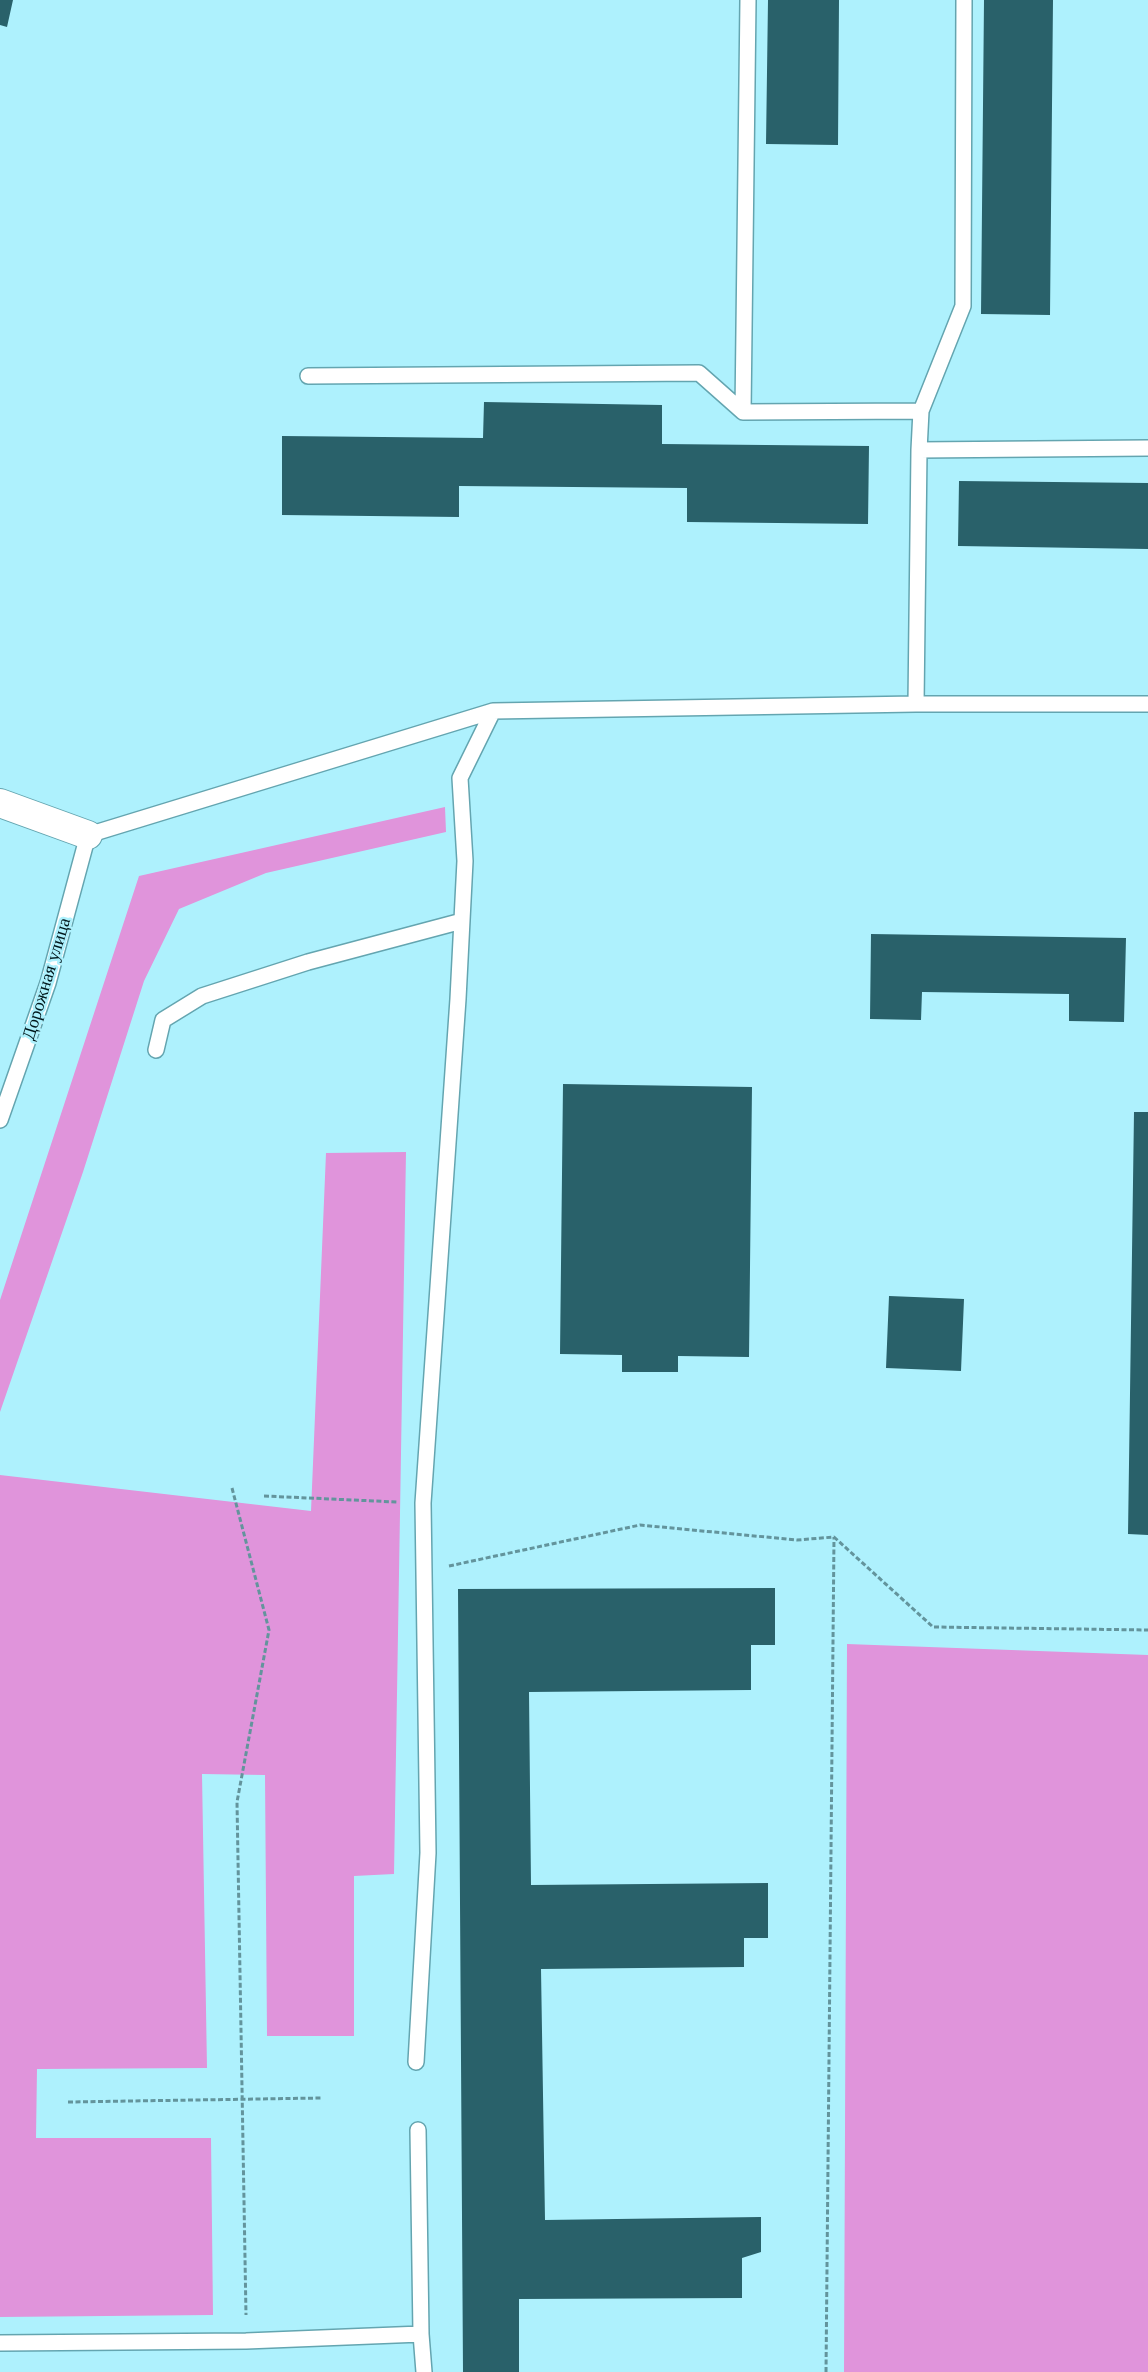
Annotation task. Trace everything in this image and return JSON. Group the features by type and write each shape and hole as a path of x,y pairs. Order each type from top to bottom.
{"street":[{"path":"0,804 88,835"}],"lane":[{"path":"743,412 748,0"},
{"path":"916,704 921,411 963,306 964,0"},
{"path":"308,376 699,373 743,412 921,411"},
{"path":"920,450 1148,448"},
{"path":"88,835 493,711 916,704 1148,704"},
{"path":"416,2062 428,1853 423,1503 462,921 465,861 460,778 493,711"},
{"name":"Дорожная улица","path":"0,1120 48,983 88,835"},
{"path":"156,1050 163,1020 202,996 308,962 462,921"},
{"path":"418,2130 421,2334 424,2372"},
{"path":"0,2343 246,2341 421,2334"}],"path":[{"path":"232,1488 269,1630 237,1802 246,2341"},
{"path":"264,1496 423,1503"},
{"path":"423,1571 640,1525 797,1540 834,1537 933,1627 1148,1630"},
{"path":"826,2372 834,1537"},
{"path":"68,2102 322,2098"}],"shaded area":[{"path":"445,807 446,832 266,873 179,909 144,981 83,1172 0,1412 0,1300 139,876"},
{"path":"406,1152 394,1874 354,1876 354,2036 267,2036 265,1775 202,1774 207,2068 37,2069 36,2138 211,2138 213,2315 0,2317 0,1475 311,1511 326,1153"},
{"path":"847,1644 1148,1655 1148,2372 844,2372"}],"building":[{"path":"0,0 13,0 7,27 0,25"},
{"path":"768,0 839,0 838,145 766,144"},
{"path":"984,0 1053,0 1050,315 981,314"},
{"path":"484,402 662,405 662,444 869,446 868,524 687,522 687,488 459,486 459,517 282,515 282,436 483,438"},
{"path":"959,481 1148,483 1148,549 958,546"},
{"path":"871,934 1126,938 1124,1022 1069,1021 1069,994 922,992 921,1020 870,1019"},
{"path":"563,1084 752,1087 749,1357 678,1356 678,1372 622,1372 622,1355 560,1354"},
{"path":"1134,1112 1148,1112 1148,1535 1128,1534"},
{"path":"889,1296 964,1299 961,1371 886,1368"},
{"path":"775,1588 775,1645 751,1645 751,1690 529,1692 531,1885 768,1883 768,1938 744,1938 744,1967 541,1969 545,2220 761,2217 761,2252 742,2258 742,2298 519,2299 519,2372 463,2372 458,1589"}]}
